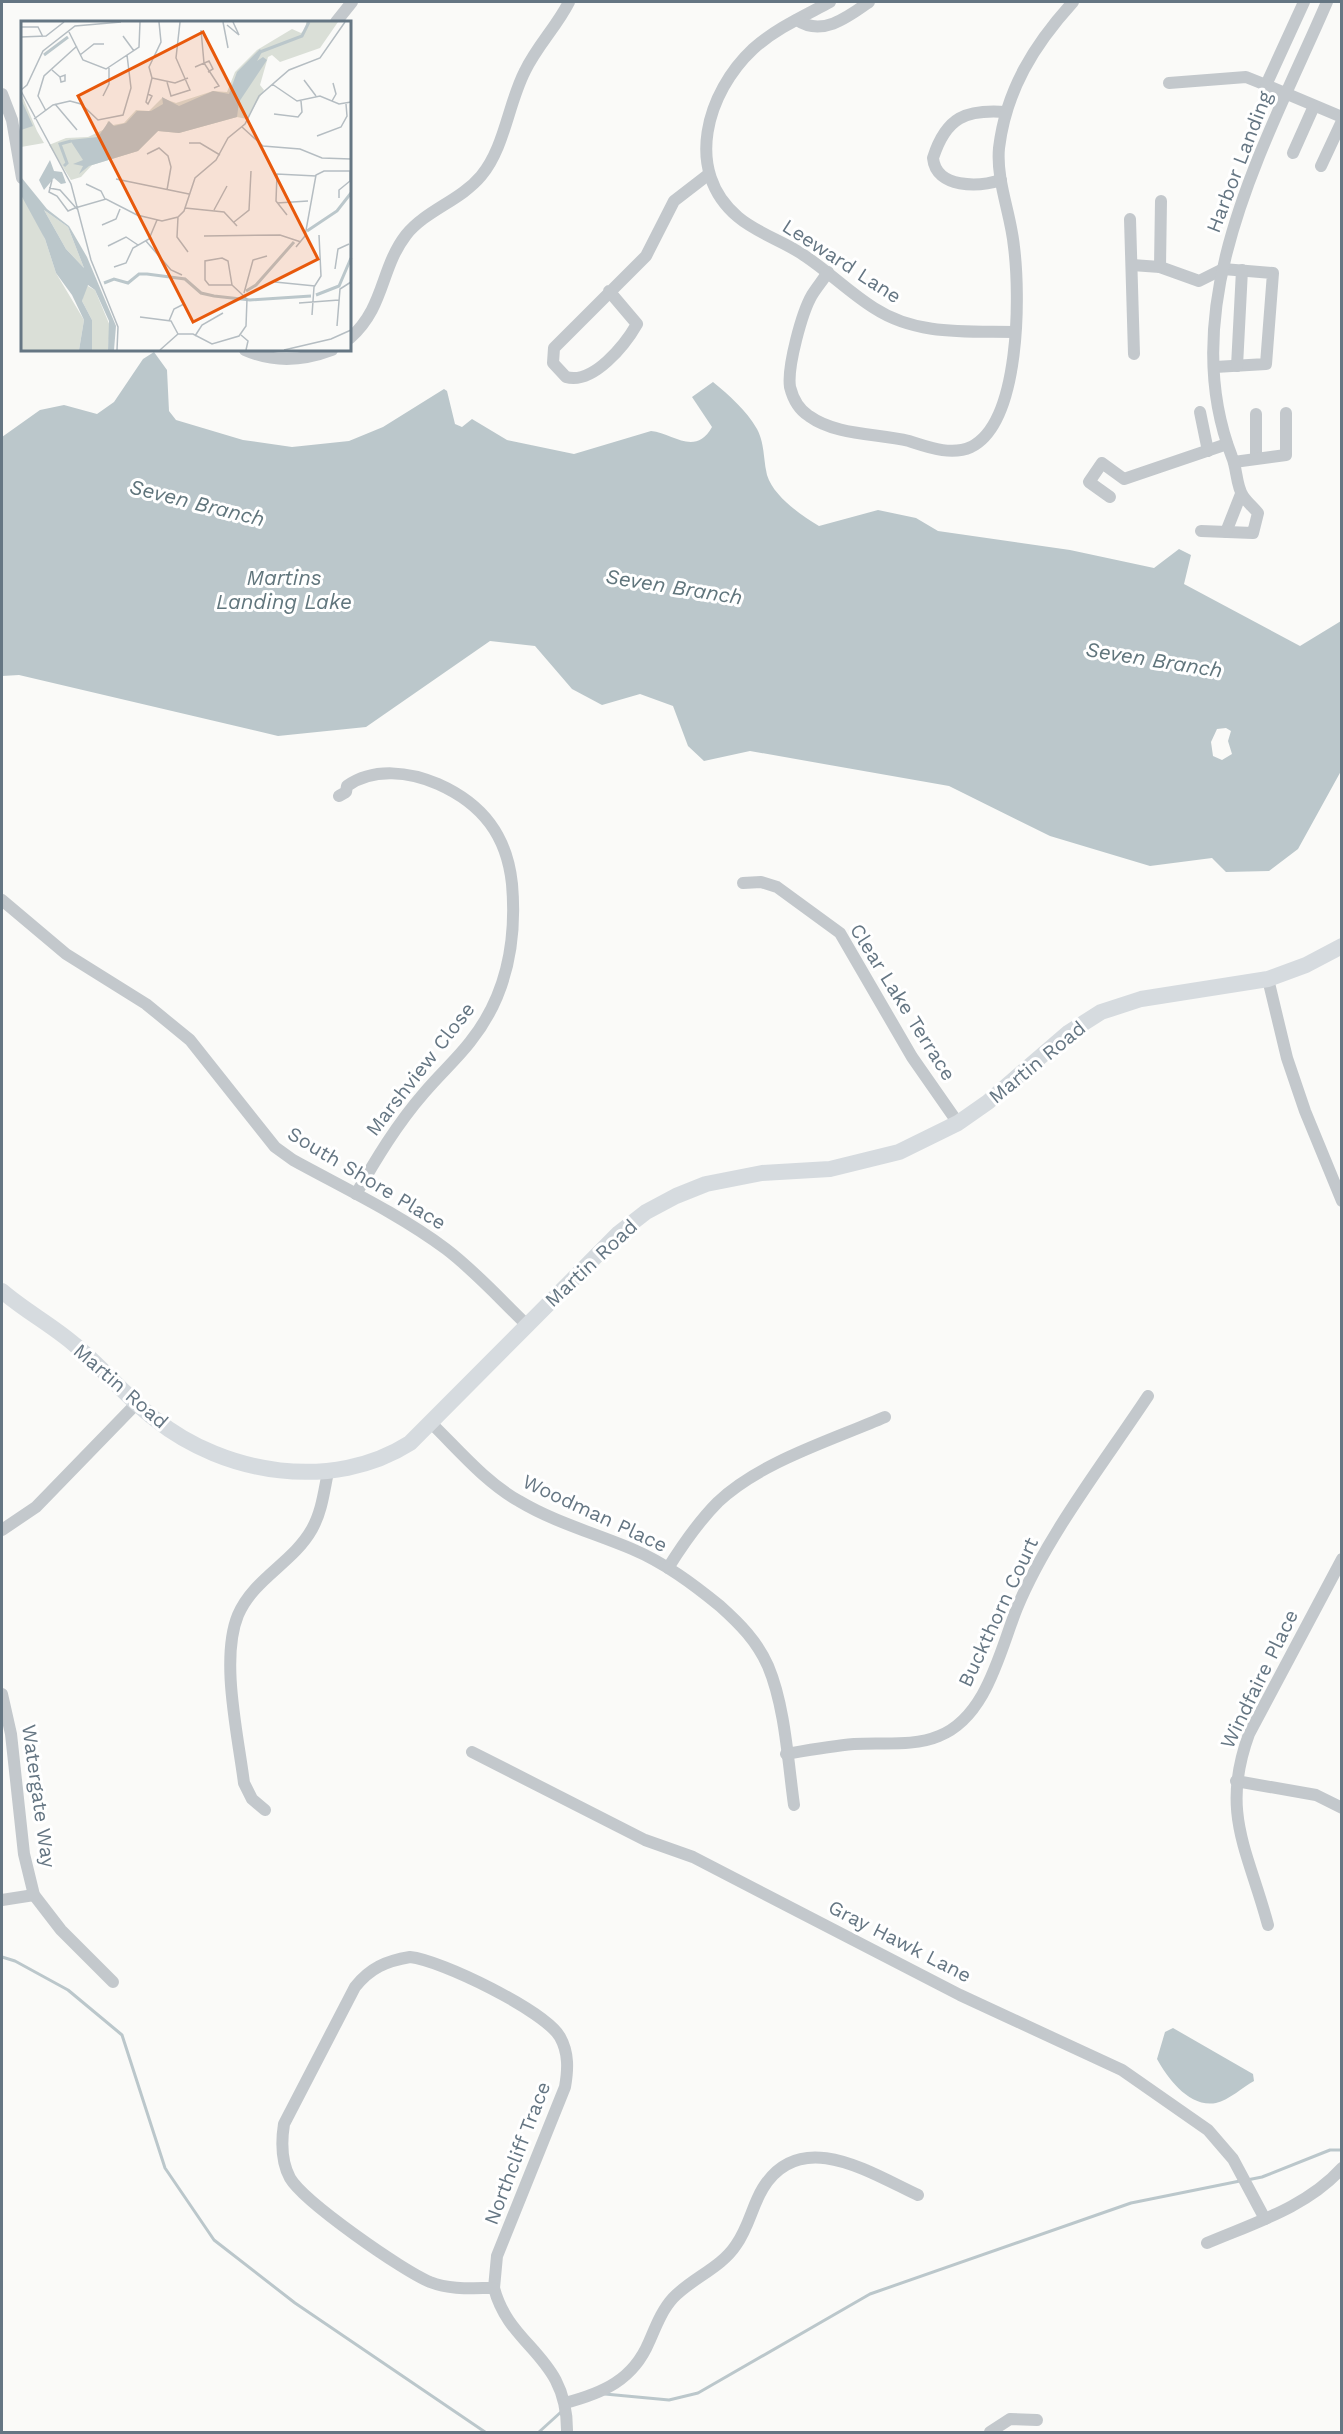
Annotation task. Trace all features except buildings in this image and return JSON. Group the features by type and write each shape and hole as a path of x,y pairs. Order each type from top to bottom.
{"street":[{"path":"337,21 352,2"},
{"path":"351,337 364,324 376,306 393,258 406,235 424,218 470,187 490,163 525,70 569,2"},
{"path":"609,291 637,324 628,340 594,371 580,378 566,377 554,363 554,348 609,291 646,256 674,201 709,174 705,155 706,136 721,90 753,49 797,20 830,2"},
{"path":"797,20 808,27 819,28 851,14 869,2"},
{"path":"828,273 805,311 790,384 793,399 801,410 834,429 897,438 940,450 956,451 971,447 986,433 1006,396 1014,367 1015,249 1001,180 999,150 1006,112 1018,79 1034,49 1073,2"},
{"path":"1266,85 1304,2"},
{"name":"Harbor Landing","path":"1201,531 1253,533 1258,513 1241,494 1234,462 1227,444 1218,404 1214,328 1228,241 1241,202 1327,2"},
{"path":"1169,83 1246,77 1341,119 1321,166"},
{"path":"2,94 12,120 21,172"},
{"path":"1293,153 1314,106"},
{"path":"1001,180 977,185 948,180 937,172 933,158 950,127 962,116 979,110 1006,112"},
{"name":"Leeward Lane","path":"709,174 721,198 737,217 804,255 873,308 908,324 941,331 1015,332"},
{"path":"1160,267 1161,201"},
{"path":"1130,219 1134,354"},
{"path":"1132,265 1160,267 1199,281 1223,269 1273,273 1266,364 1215,367"},
{"path":"1237,366 1242,270"},
{"path":"249,351 281,360 301,359 329,351"},
{"path":"1200,412 1208,451"},
{"path":"1234,462 1256,457 1286,455 1286,412"},
{"path":"1256,414 1256,457"},
{"path":"1110,497 1089,482 1102,463 1124,479 1227,444"},
{"path":"1226,532 1241,494"},
{"name":"Marshview Close","path":"339,796 346,792 347,786 359,778 392,773 427,780 466,799 488,818 503,843 510,866 514,908 514,937 509,964 489,1015 470,1043 401,1121 356,1194"},
{"name":"Clear Lake Terrace","path":"743,883 761,882 777,887 824,919 840,933 912,1057 958,1123"},
{"name":"South Shore Place","path":"2,900 66,954 146,1004 190,1040 275,1147 293,1160 410,1224 446,1249 478,1276 526,1325"},
{"name":"Martin Road","path":"2,1291 74,1344 136,1404 176,1434 221,1455 283,1472 327,1472 368,1464 388,1457 410,1443 619,1233 646,1212 676,1196 706,1184 738,1176 830,1169 873,1160 919,1144 958,1123 988,1102 1068,1033 1101,1012 1141,999 1268,979 1306,965 1341,946"},
{"path":"1268,979 1287,1058 1305,1111 1341,1201"},
{"name":"Buckthorn Court","path":"786,1754 852,1744 920,1742 941,1736 961,1723 984,1690 1018,1604 1043,1555 1148,1396"},
{"path":"2,1530 36,1507 136,1404"},
{"path":"668,1568 700,1521 739,1485 769,1468 885,1417"},
{"name":"Woodman Place","path":"430,1422 482,1473 518,1501 554,1519 633,1550 668,1568 699,1589 741,1625 757,1646 775,1686 794,1805"},
{"path":"265,1810 252,1799 244,1783 229,1662 231,1639 238,1615 252,1592 312,1530 321,1508 327,1472"},
{"name":"Windfaire Place","path":"1268,1925 1239,1835 1236,1781 1239,1762 1249,1734 1341,1559"},
{"name":"Watergate Way","path":"2,1694 11,1734 24,1854 34,1895 61,1930 112,1982"},
{"name":"Gray Hawk Lane","path":"472,1752 645,1840 693,1857 960,1995 1122,2070 1208,2130 1233,2159 1265,2219"},
{"path":"1236,1781 1316,1795 1341,1808"},
{"path":"2,1900 34,1895"},
{"name":"Northcliff Trace","path":"494,2288 450,2287 413,2274 316,2206 296,2187 284,2164 282,2137 289,2112 355,1987 371,1970 390,1960 410,1957 432,1962 533,2011 554,2028 565,2049 568,2067 565,2087 497,2256 494,2288 504,2316 548,2365 558,2382 565,2403 567,2433"},
{"path":"565,2403 604,2391 632,2371 644,2353 669,2302 685,2285 719,2262 734,2248 746,2231 763,2188 785,2166 808,2157 832,2157 918,2195"},
{"path":"1207,2242 1282,2212 1327,2184 1341,2168"},
{"path":"990,2433 1010,2419 1037,2420"}],"water":[{"name":"Martins Landing Lake","path":"154,352 167,370 169,411 176,420 243,440 292,447 349,441 383,427 444,389 447,391 455,424 462,427 472,419 507,440 574,454 651,431 683,441 698,441 712,427 692,397 713,382 743,409 753,422 763,446 767,475 776,491 796,511 819,526 878,510 916,518 938,531 1070,550 1154,568 1179,549 1191,555 1184,584 1300,646 1341,621 1341,771 1298,849 1269,871 1226,872 1212,858 1150,866 1050,836 949,786 750,751 704,761 688,746 673,706 640,694 602,705 572,689 535,646 490,641 366,727 278,736 19,675 2,676 2,437 40,410 64,405 97,414 114,402 143,359","holes":["1226,728 1231,731 1228,741 1232,754 1222,760 1213,756 1211,742 1217,729"]},
{"path":"1173,2028 1253,2074 1254,2081 1216,2103 1197,2101 1189,2097 1167,2075 1157,2059 1165,2032"}],"waterway":[{"path":"2,1957 15,1961 68,1990 122,2035 165,2168 214,2240 295,2303 485,2432"},
{"path":"1247,2180 1262,2177 1330,2150 1342,2150"},
{"path":"605,2394 669,2400 698,2393 870,2294 1131,2203 1240,2181"},
{"path":"539,2432 561,2412"}],"water label":[{"name":"Seven Branch","path":"197,503"},
{"name":"Seven Branch","path":"674,587"},
{"name":"Seven Branch","path":"1154,660"}]}
